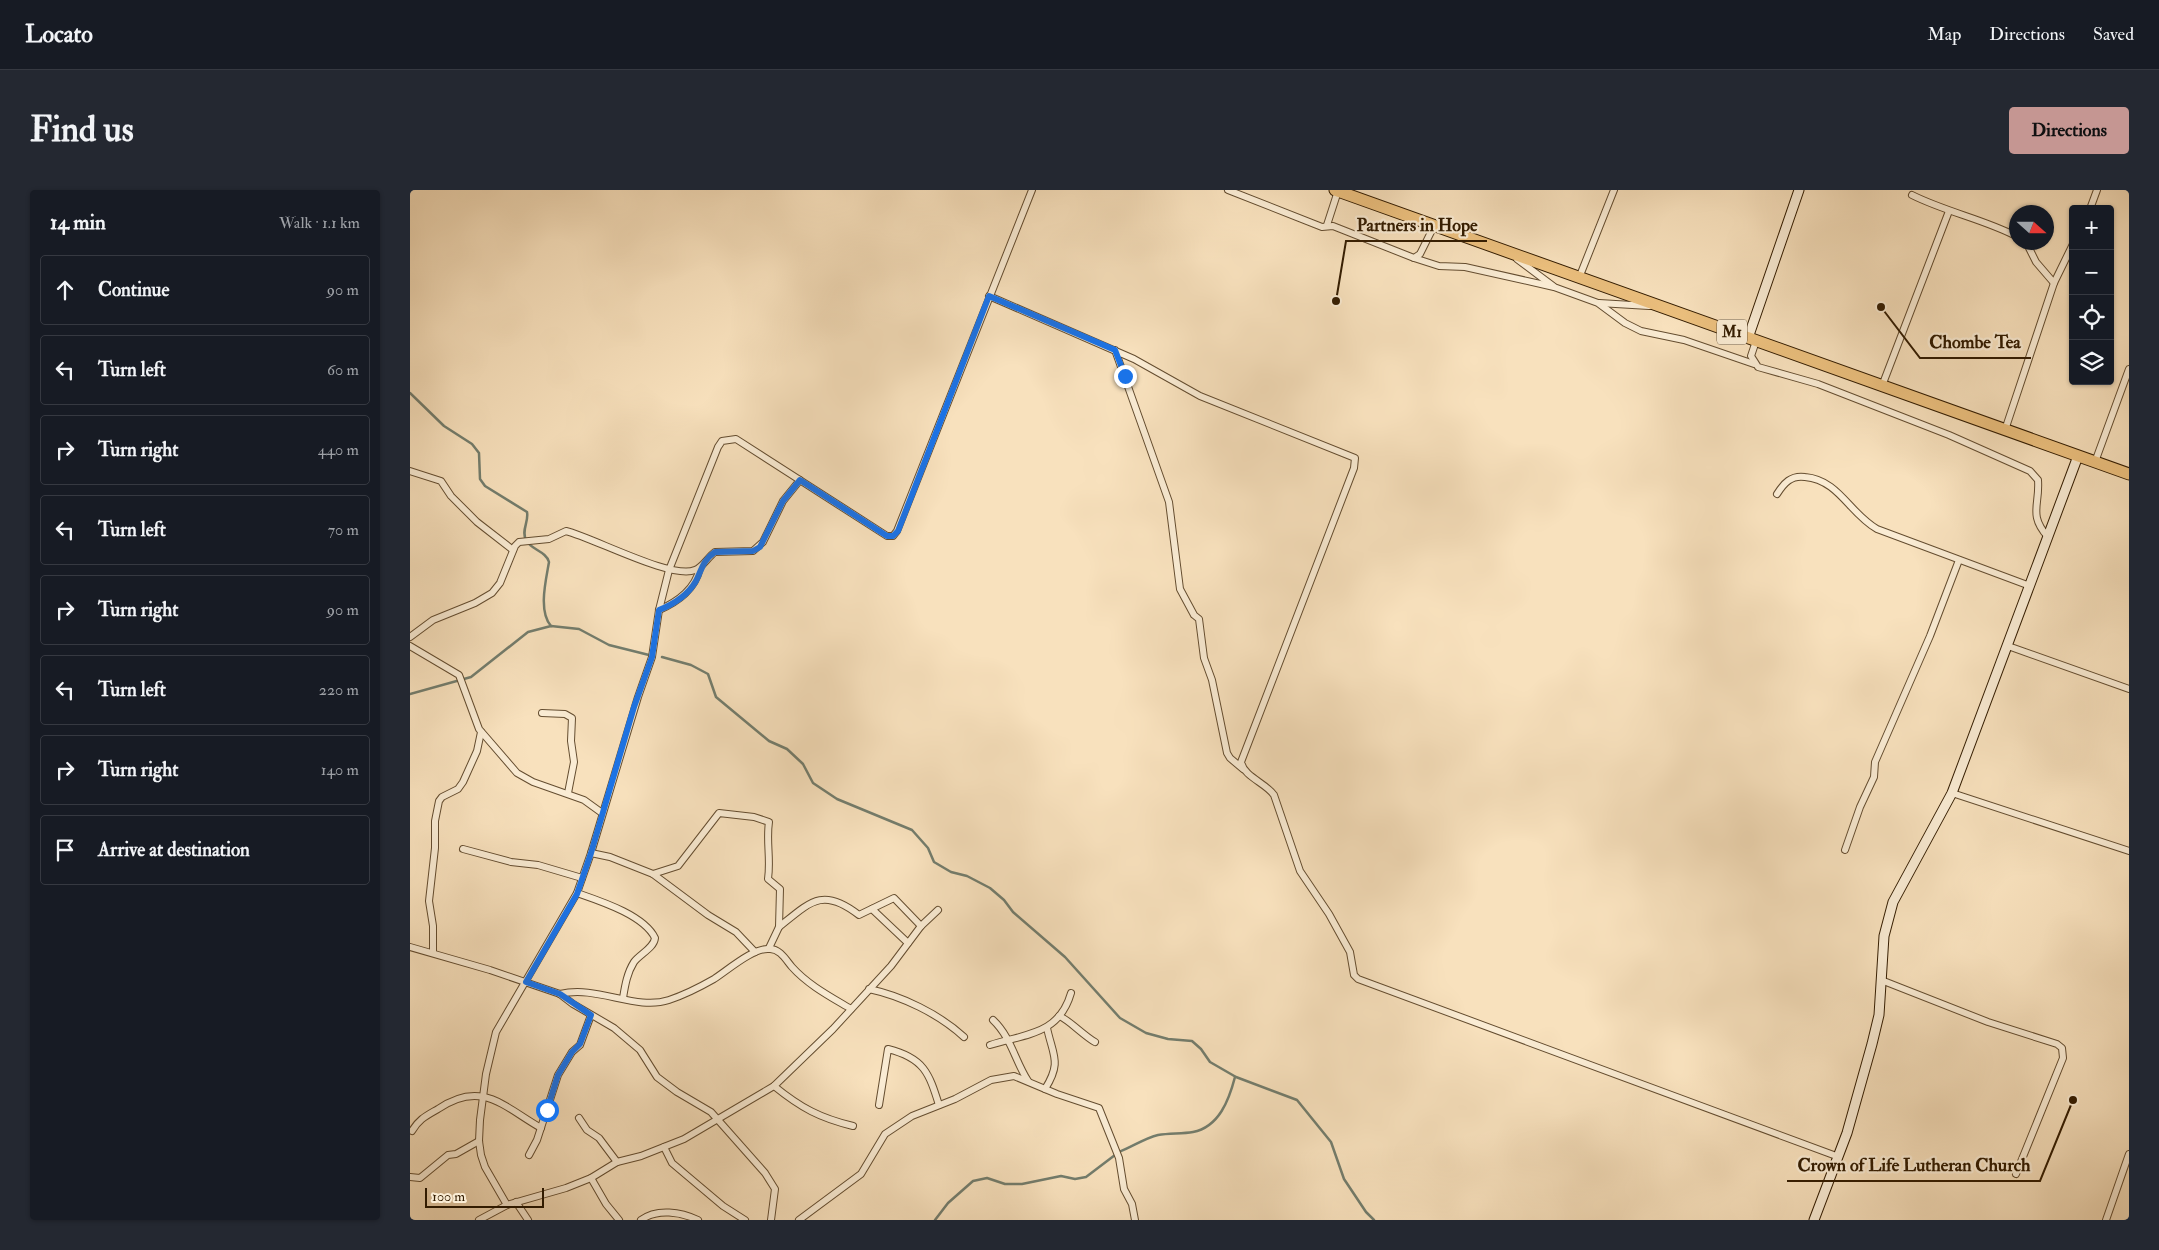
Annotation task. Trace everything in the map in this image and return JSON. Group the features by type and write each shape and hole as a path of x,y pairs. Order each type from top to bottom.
{"highway":[{"name":"M1","path":"1337,191 2129,474"}],"street":[{"path":"507,1205 485,1167 479,1141 483,1095 496,1032 577,894 652,657 659,610 669,570 692,508 722,441 736,439 887,536 893,536 898,531 1032,190"},
{"path":"1228,190 1322,227 1327,226 1439,266 1466,267 1554,286 1598,303 1625,323 1641,331 1684,340 1818,384 1949,435 2030,471 2038,480 2035,513 2041,529 2048,537"},
{"path":"1579,278 1614,190"},
{"path":"1754,364 1751,356 1752,340 1799,190"},
{"path":"2091,205 2097,190"},
{"path":"1327,226 1337,191"},
{"path":"1912,195 1949,211 1961,212 2009,233"},
{"path":"1882,386 1949,211"},
{"path":"1414,258 1420,254 1434,226"},
{"path":"2030,250 2036,262 2054,283"},
{"path":"2005,430 2054,283 2070,250"},
{"path":"1503,251 1535,270 1554,286"},
{"path":"989,296 1115,350 1200,396 1355,458 1354,468 1241,762 1244,770"},
{"path":"1598,303 1633,304 1667,309"},
{"path":"1115,350 1139,423 1169,502 1180,588 1194,614 1200,619 1204,658 1212,680 1227,753 1244,770 1267,786 1274,795 1300,871 1329,914 1350,952 1353,960 1354,975 1364,983 1839,1157"},
{"path":"2095,462 2129,369"},
{"path":"1814,1220 1839,1157 1872,1044 1879,1015 1884,936 1893,902 1952,793 2078,456"},
{"path":"410,471 441,481 451,496 477,522 514,550"},
{"path":"1777,494 1784,482 1799,476 1824,480 1837,490 1861,518 1876,529 2030,586"},
{"path":"410,637 433,620 475,603 492,593 500,583 519,542 549,539 566,531 669,570 693,572 700,568 715,552 753,551 760,547 783,501 800,480"},
{"path":"1845,850 1860,807 1874,777 1875,762 1930,636 1959,560"},
{"path":"659,610 688,591 695,582 700,568"},
{"path":"410,646 459,675 481,732 496,747 517,774 532,782 584,800 602,813"},
{"path":"2008,646 2129,689"},
{"path":"542,713 565,714 572,718 571,741 574,762 568,794"},
{"path":"432,953 433,926 429,901 435,848 435,821 439,801 442,797 458,789 463,782 477,752 481,732"},
{"path":"1952,793 2129,851"},
{"path":"653,874 678,866 719,813 754,817 769,822 766,837 770,855 768,879 780,889 780,928"},
{"path":"463,849 582,878"},
{"path":"591,853 610,857 653,874 708,915 736,932 755,952"},
{"path":"577,894 602,902 630,916 646,926 655,938 654,944 641,954 631,967 622,998"},
{"path":"769,948 780,928 800,910 821,899 832,898 846,905 859,915 894,898 920,926"},
{"path":"872,909 908,943"},
{"path":"479,1220 507,1205 591,1178 618,1162 664,1147 718,1120 774,1086 812,1051 891,966 920,926 938,910"},
{"path":"410,947 560,994 630,1041 646,1058 657,1076 666,1084 704,1105 772,1181 775,1198 771,1220"},
{"path":"560,994 584,990 652,1002 669,1000 712,980 755,952 769,948 781,954 793,969 813,985 851,1009"},
{"path":"1881,980 1988,1022 2057,1044 2062,1048 2063,1058 2016,1174"},
{"path":"869,989 894,997 942,1019 964,1036"},
{"path":"990,1045 1039,1032 1047,1028 1068,1003 1071,993"},
{"path":"529,1155 541,1128 558,1075 572,1052 580,1044 591,1015"},
{"path":"1059,1016 1066,1019 1075,1029 1095,1042"},
{"path":"993,1020 1009,1039 1020,1069 1028,1081"},
{"path":"1045,1089 1056,1069 1057,1061 1047,1028"},
{"path":"879,1105 888,1049 904,1053 916,1059 930,1079 939,1105"},
{"path":"799,1220 861,1174 885,1134 912,1116 999,1077 1014,1076 1045,1089 1095,1105 1102,1112 1119,1158 1124,1189 1132,1204 1135,1220"},
{"path":"774,1086 798,1105 826,1120 853,1126"},
{"path":"412,1131 419,1120 446,1103 483,1095 504,1104 541,1128"},
{"path":"579,1118 587,1130 599,1138 618,1162"},
{"path":"410,1177 420,1178 448,1155 456,1154 479,1141"},
{"path":"664,1147 672,1163 723,1206 745,1220"},
{"path":"2106,1220 2129,1154"},
{"path":"591,1178 606,1204 619,1220"},
{"path":"516,1202 528,1220"},
{"path":"641,1220 651,1215 680,1212 698,1220"}],"waterway":[{"path":"410,393 444,426 472,444 479,453 480,479 485,486 527,512 524,533 526,540 531,546 545,555 549,562 544,604 547,620 551,626"},
{"path":"410,694 471,677 528,632 551,626 579,629 609,645 649,655"},
{"path":"662,657 691,665 708,674 716,697 769,741 787,749 803,764 813,783 837,799 912,830 928,848 934,862 951,872 967,876 990,888 1004,900 1013,912 1065,957 1120,1018 1146,1033 1168,1039 1192,1041 1201,1049 1210,1062 1236,1077 1297,1100 1331,1142 1344,1179 1366,1212 1374,1220"},
{"path":"1119,1152 1153,1136 1193,1132 1210,1125 1222,1111 1230,1095 1235,1077"},
{"path":"935,1220 948,1203 973,1181 987,1178 1005,1184 1022,1184 1061,1176 1075,1179 1086,1177 1115,1155"}],"place":[{"name":"Partners in Hope","path":"1336,301"},
{"name":"Chombe Tea","path":"1881,307"},
{"name":"Crown of Life Lutheran Church","path":"2073,1100"}],"route":[{"path":"547,1110 558,1075 572,1052 580,1044 591,1015 560,994 526,982 577,894 634,707 652,657 659,610 677,601 688,591 695,582 700,568 710,555 715,552 753,551 760,547 783,501 800,480 887,536 893,536 898,531 989,296 1050,324 1115,350 1125,376"}]}
